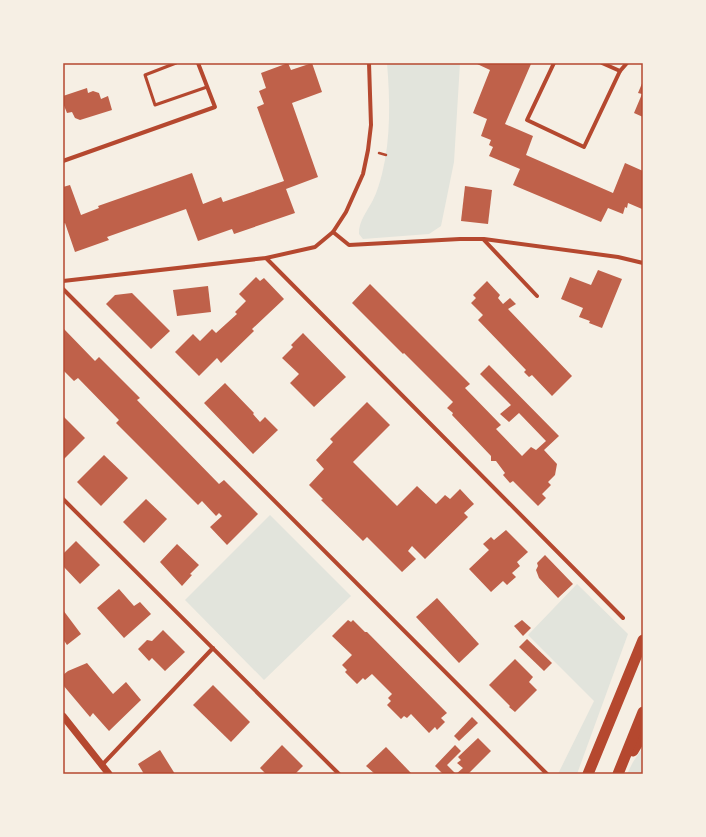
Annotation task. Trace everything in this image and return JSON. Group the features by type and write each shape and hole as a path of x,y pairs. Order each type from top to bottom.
{"highway":[{"path":"588,774 643,640"},
{"path":"618,774 643,712"},
{"path":"618,774 643,734"}],"street":[{"path":"63,161 215,108 198,63"},
{"path":"63,281 266,258 315,247 333,232 346,212 363,174 371,125 369,63"},
{"path":"554,63 527,120 584,147 620,72 627,63"},
{"path":"602,63 620,72"},
{"path":"333,232 349,245 484,239 618,257 643,263"},
{"path":"484,239 537,296"},
{"path":"266,258 623,618"},
{"path":"63,289 547,774"},
{"path":"63,499 339,774"},
{"path":"102,764 213,648"},
{"path":"63,716 109,774"}],"lane":[{"path":"176,63 145,75 155,105 207,87"}],"shaded area":[{"path":"387,63 460,63 454,162 441,226 429,234 363,239 359,234 360,225 378,187 387,147 389,90"},
{"path":"270,515 351,596 264,680 185,600"},
{"path":"577,584 628,634 577,774 558,774 594,701 528,635"},
{"path":"643,747 643,774 627,774 633,762"}],"building":[{"path":"288,63 291,70 312,63 322,92 292,103 318,177 286,189 295,213 234,234 232,229 198,241 186,209 107,237 109,240 75,252 65,223 63,224 63,187 70,185 81,215 99,208 98,206 192,173 203,204 221,197 223,202 284,181 257,107 264,104 259,91 266,88 261,73"},
{"path":"475,63 531,64 505,124 533,136 526,155 613,193 625,163 643,171 642,209 628,203 623,214 608,208 601,222 513,185 520,169 489,156 493,147 489,145 491,140 481,136 487,119 473,113 490,70"},
{"path":"643,81 643,117 634,113 642,94 638,93"},
{"path":"87,88 88,93 93,91 99,93 101,99 108,96 112,110 80,120 75,118 72,112 67,113 63,103 63,96"},
{"path":"465,186 492,190 488,224 461,221"},
{"path":"598,270 622,279 602,328 579,317 583,308 561,299 570,277 591,285"},
{"path":"256,277 260,281 264,278 284,299 252,329 254,331 221,363 217,358 199,376 175,352 193,334 200,341 212,329 216,333 237,314 235,312 246,301 239,294"},
{"path":"487,281 500,295 498,298 503,304 510,298 516,304 508,309 572,376 552,396 532,375 529,377 524,372 526,370 478,320 483,315 471,303 476,298 473,295"},
{"path":"370,284 470,384 465,388 501,425 496,429 522,456 531,447 536,450 546,441 519,413 509,422 500,414 511,405 480,374 489,365 559,436 544,450 557,464 555,475 548,482 551,485 542,494 546,498 538,506 513,481 510,483 503,475 505,473 496,461 491,461 491,456 452,415 453,413 447,408 453,402 352,303"},
{"path":"208,286 211,312 177,316 173,290"},
{"path":"132,293 170,331 151,349 106,304 115,295"},
{"path":"63,328 95,361 99,357 140,398 137,400 219,484 224,480 258,514 227,545 210,527 222,516 219,513 216,516 202,501 198,505 116,423 119,420 78,378 74,381 63,370"},
{"path":"303,333 346,377 314,407 290,383 299,374 282,358 293,347 291,345"},
{"path":"225,383 254,413 253,414 260,422 265,417 278,430 253,454 204,403"},
{"path":"367,402 390,425 353,462 397,506 417,486 436,504 445,495 450,499 460,489 474,504 464,513 468,517 425,559 412,546 408,551 416,559 402,572 367,537 363,541 321,500 323,499 309,485 324,469 316,460 333,442 330,439"},
{"path":"63,416 85,438 63,460"},
{"path":"104,455 128,478 101,506 77,482"},
{"path":"146,499 167,519 144,543 123,522"},
{"path":"506,530 528,552 517,562 520,566 512,573 516,577 507,585 503,581 491,592 469,569 489,550 483,544 491,537 494,540"},
{"path":"76,541 100,565 80,584 63,566 63,554"},
{"path":"177,544 199,565 190,574 192,575 182,586 160,562"},
{"path":"545,555 573,584 558,598 539,578 536,570 538,566 537,563"},
{"path":"119,589 134,606 140,602 151,614 124,638 97,608"},
{"path":"437,598 479,644 459,663 416,617"},
{"path":"63,610 81,634 67,645 63,639"},
{"path":"348,620 351,622 353,620 365,632 367,632 447,713 441,718 445,722 437,730 435,727 429,733 411,714 407,718 404,716 401,719 387,705 391,701 388,698 392,694 372,674 365,680 363,678 357,684 345,672 347,670 342,665 352,655 332,636"},
{"path":"522,620 531,628 523,636 514,626"},
{"path":"163,630 185,652 165,671 152,658 149,661 138,649 147,640 152,641"},
{"path":"527,639 552,663 544,671 519,647"},
{"path":"515,659 533,677 529,682 537,690 515,712 489,685"},
{"path":"87,663 113,694 126,682 141,700 109,731 93,713 90,717 63,685 63,675 68,671"},
{"path":"213,685 250,722 231,742 193,705"},
{"path":"472,717 478,723 459,741 454,736"},
{"path":"478,738 491,751 468,774 456,774 463,768 457,763 461,760 458,757"},
{"path":"282,745 303,766 295,774 266,774 260,768"},
{"path":"455,745 461,751 447,765 456,774 443,774 435,766"},
{"path":"386,747 411,773 410,774 375,774 366,766"},
{"path":"160,750 175,774 144,774 138,764"}]}
